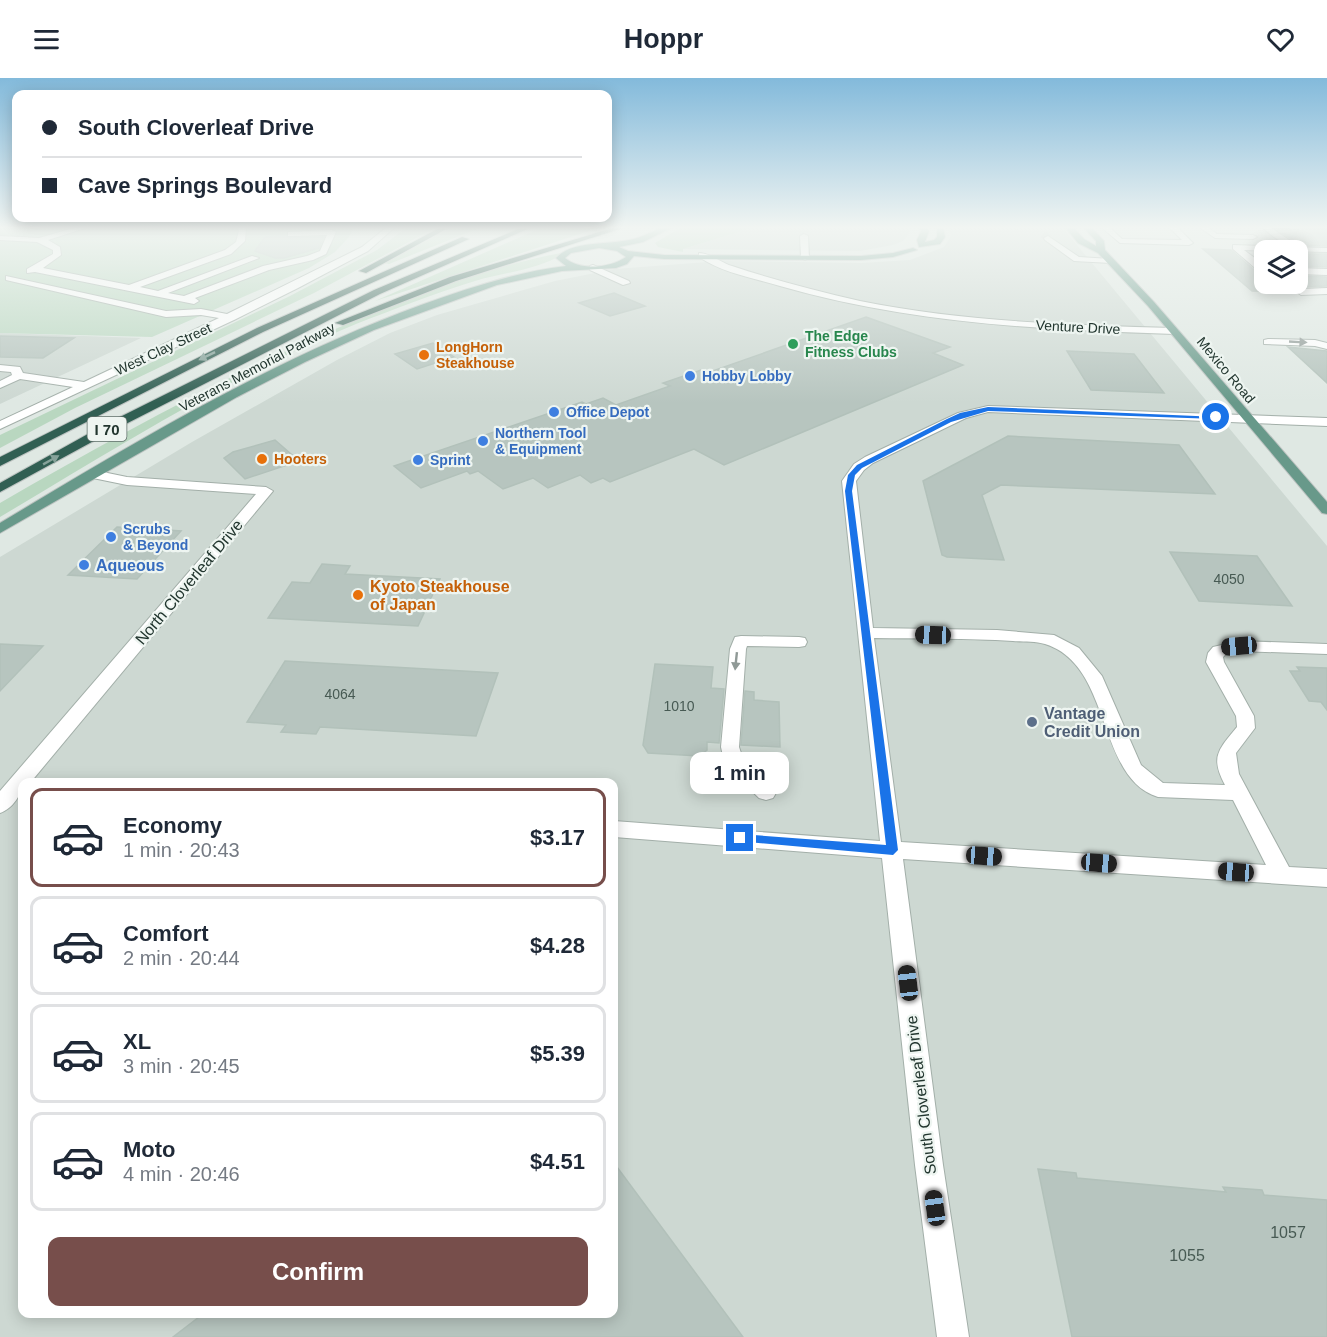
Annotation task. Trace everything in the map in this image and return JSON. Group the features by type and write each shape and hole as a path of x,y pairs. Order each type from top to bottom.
{"highway":[{"path":"260,330 336,286"},
{"name":"I 70","path":"0,462 260,330 361,286"},
{"name":"I 70","path":"0,488 108,429 391,286"},
{"path":"252,355 291,343 436,286"}],"main road":[{"name":"Veterans Memorial Parkway","path":"0,529 266,376 399,315 488,286"},
{"name":"Mexico Road","path":"1133,286 1174,331 1246,419 1327,510"}],"street":[{"path":"41,286 103,297 166,314 201,312 231,318"},
{"path":"118,286 199,303 201,312"},
{"path":"103,297 135,286"},
{"path":"157,294 179,286"},
{"path":"184,299 221,286"},
{"name":"West Clay Street","path":"0,426 231,318 294,286"},
{"name":"Venture Drive","path":"790,286 824,296 913,312 1039,325 1174,331"},
{"path":"1308,292 1327,291"},
{"path":"1268,342 1315,343 1327,346"},
{"path":"0,368 16,369 18,376"},
{"path":"0,385 18,376 85,385"},
{"name":"South Cloverleaf Drive","path":"952,1337 929,1165 849,491 852,475 869,460 962,415 988,409 1327,422"},
{"name":"North Cloverleaf Drive","path":"20,778 266,491 127,481 93,474"},
{"path":"866,633 997,635 1048,639 1073,652 1096,680 1133,769 1158,790 1239,793"},
{"path":"766,793 735,765 730,747 738,649 741,641 800,642"},
{"path":"1282,875 1225,762 1232,743 1246,728 1245,716 1215,662 1214,655 1217,650 1225,647 1239,646 1327,650"},
{"name":"North Cloverleaf Drive","path":"0,805 14,785"},
{"path":"618,828 893,850 1327,878"}],"shaded area":[{"path":"539,286 1111,286 1327,546 1327,1337 0,1337 0,557 192,442 337,360 390,333 437,315"},
{"path":"0,333 141,338 0,404"}],"green space":[{"path":"0,286 269,286 152,337 0,333"},
{"path":"309,286 328,286 75,408 0,448 0,435"},
{"path":"410,286 422,286 375,301"},
{"path":"444,286 461,286 356,324 264,366 131,439 0,517 0,503 92,451 232,377 376,312"}],"building":[{"path":"1246,286 1254,286 1254,291 1252,291"},
{"path":"614,293 645,306 610,316 579,303"},
{"path":"866,317 950,347 933,353 963,365 724,465 694,449 610,482 603,478 591,483 580,475 548,488 533,478 503,489 478,471 470,474 467,471 421,488 394,466 582,402 586,404 603,398 616,405 670,386 663,383 704,369 710,372"},
{"path":"0,336 74,338 43,358 0,357"},
{"name":"LongHorn Steakhouse","path":"433,343 454,357 417,369 395,354"},
{"path":"1288,347 1327,351 1327,383"},
{"path":"1067,351 1134,354 1164,393 1091,390"},
{"path":"1008,436 1179,445 1215,494 1001,485 982,495 1004,560 942,555 923,481"},
{"name":"Hooters","path":"275,440 299,461 245,479 224,458 233,452"},
{"path":"117,527 181,531 137,579 68,575"},
{"path":"1170,552 1257,556 1292,606 1199,601"},
{"name":"Kyoto Steakhouse of Japan","path":"322,564 350,566 345,574 440,579 418,626 268,618 292,582 310,583"},
{"path":"0,644 43,646 0,691"},
{"path":"285,661 498,673 476,736 320,727 316,734 281,732 286,725 247,722"},
{"path":"655,664 713,667 711,688 724,689 719,743 707,742 707,750 699,756 648,753 643,745"},
{"path":"1297,667 1327,668 1327,710 1321,702 1309,701 1290,671 1300,671"},
{"path":"745,691 754,692 754,700 779,702 780,747 741,745"},
{"path":"618,1168 743,1337 173,1337 198,1318 618,1318"},
{"path":"1038,1169 1076,1173 1077,1178 1226,1192 1223,1187 1262,1190 1264,1195 1327,1200 1327,1337 1072,1337"}],"place":[{"name":"The Edge Fitness Clubs","path":"793,344"},
{"name":"LongHorn Steakhouse","path":"424,355"},
{"name":"Hobby Lobby","path":"690,376"},
{"name":"Office Depot","path":"554,412"},
{"name":"Northern Tool & Equipment","path":"483,441"},
{"name":"Hooters","path":"262,459"},
{"name":"Sprint","path":"418,460"},
{"name":"Scrubs & Beyond","path":"111,537"},
{"name":"Aqueous","path":"84,565"},
{"name":"Kyoto Steakhouse of Japan","path":"358,595"},
{"name":"Vantage Credit Union","path":"1032,722"}],"route":[{"path":"740,838 893,850 849,491 849,480 859,467 949,420 988,409 1216,417"}]}
